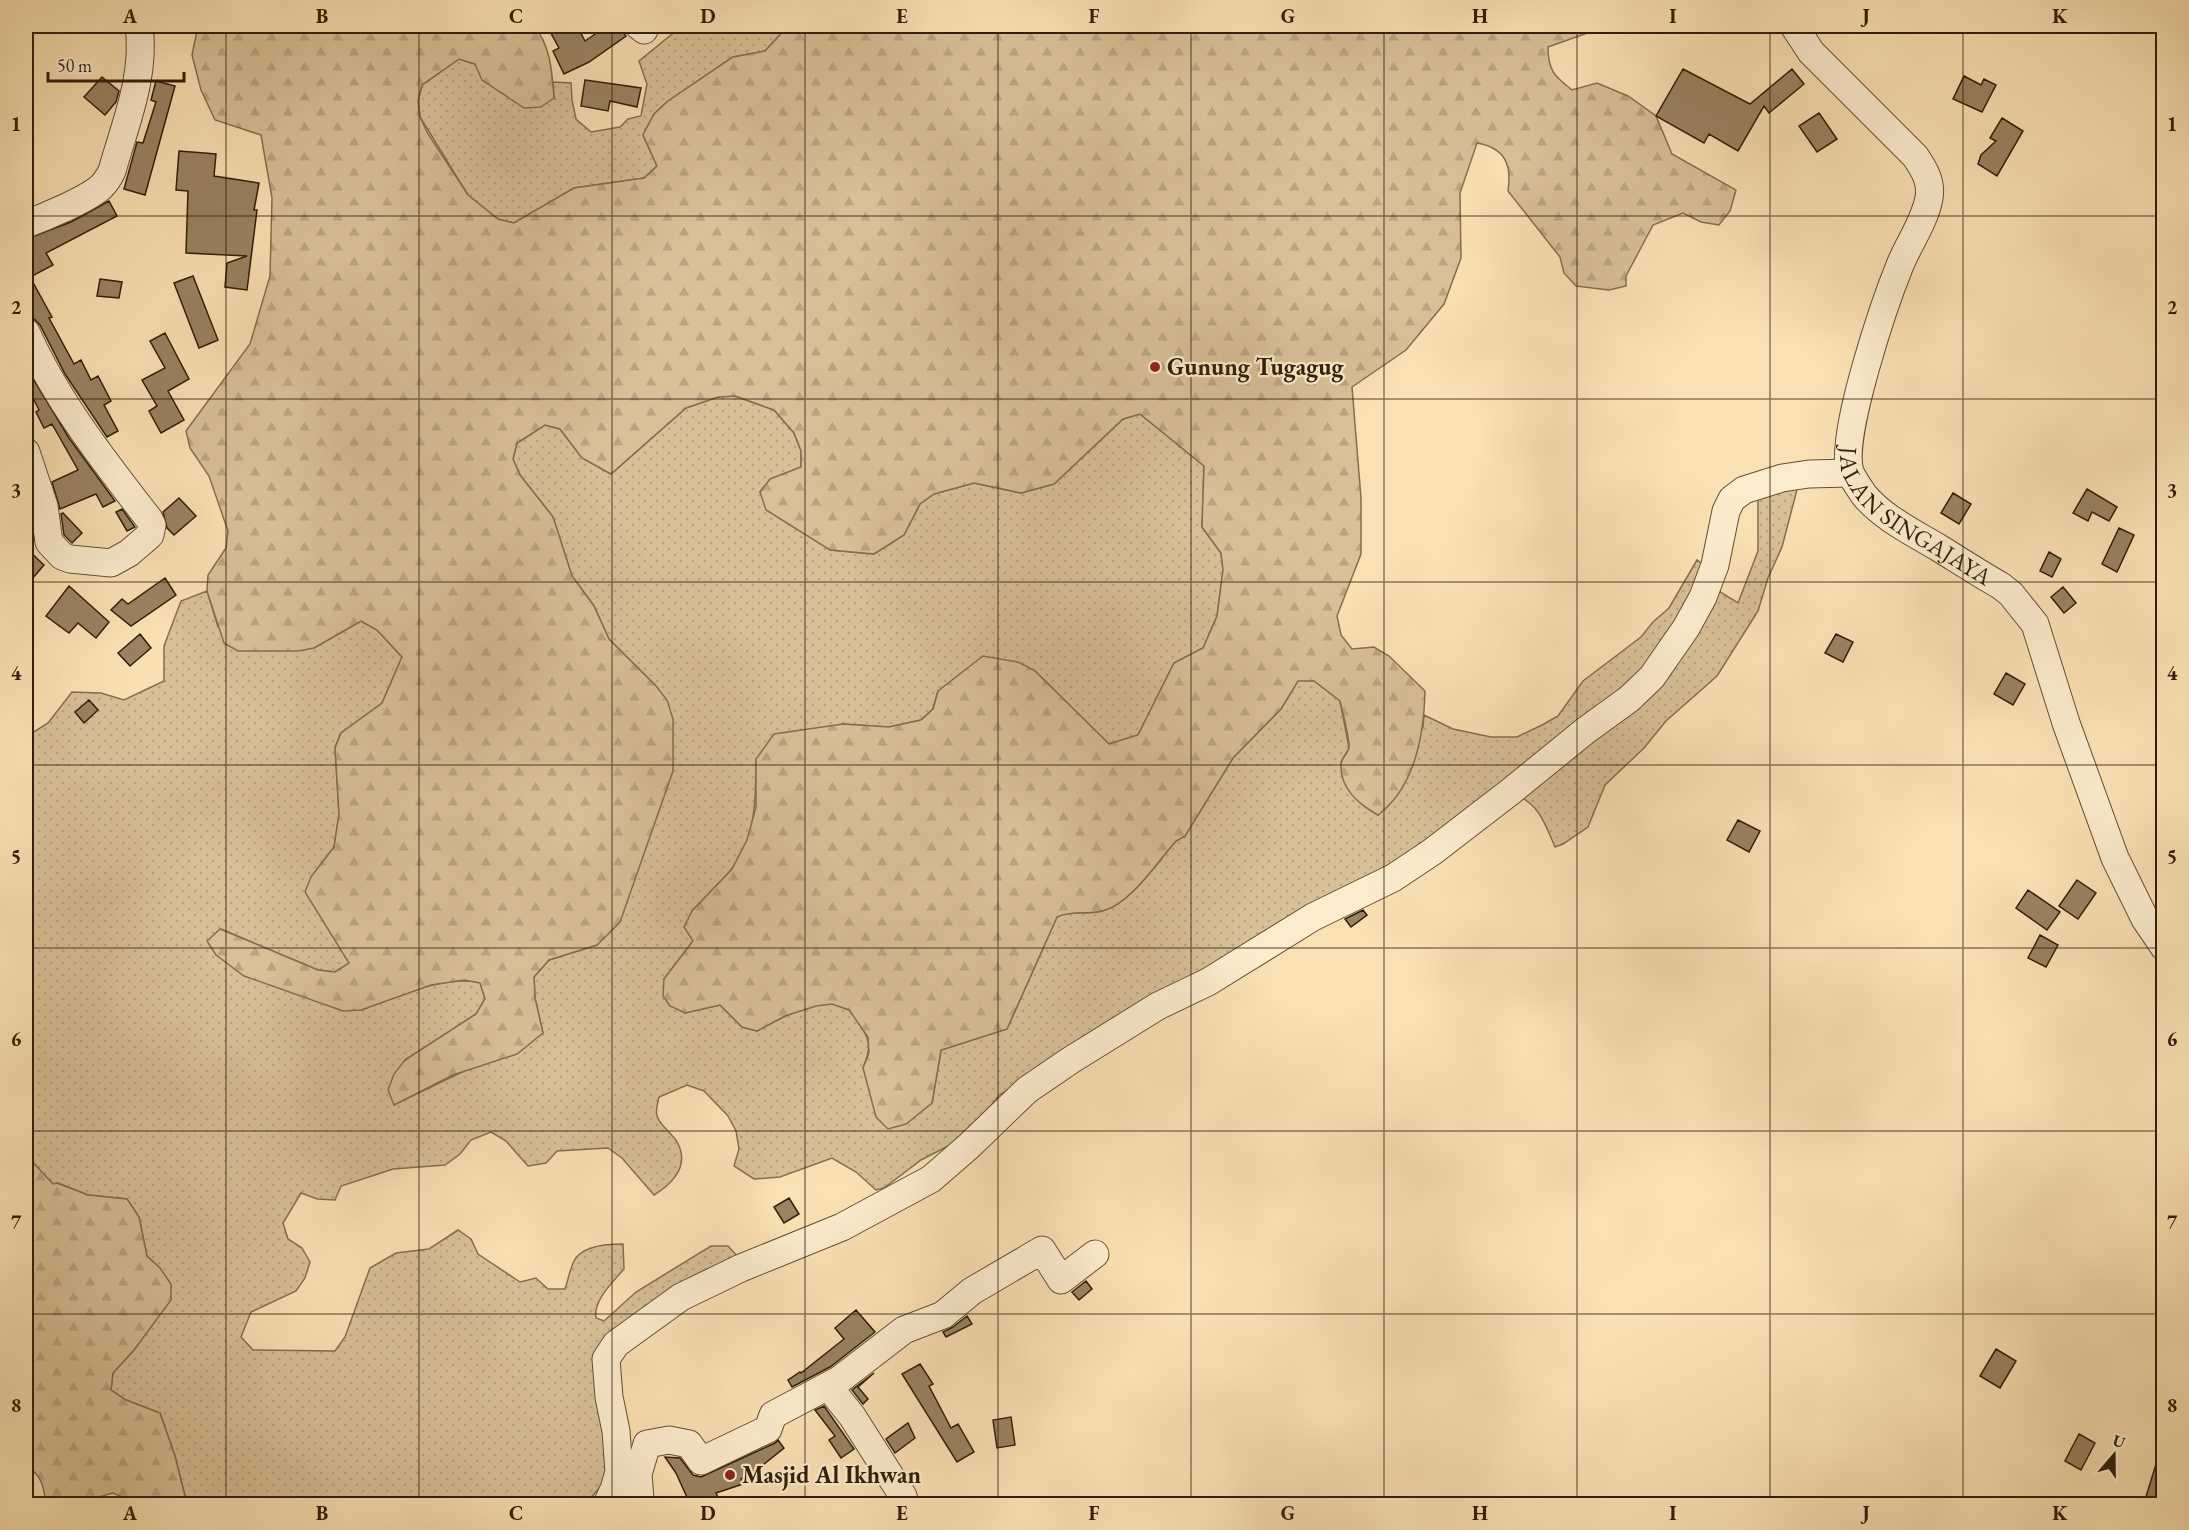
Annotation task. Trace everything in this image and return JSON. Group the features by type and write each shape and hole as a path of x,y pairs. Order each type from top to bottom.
{"street":[{"path":"26,224 98,190 107,181 112,171 138,81 142,46 139,26"},
{"name":"JALAN SINGAJAYA","path":"1794,26 1811,52 1915,156 1925,170 1930,185 1924,213 1900,264 1873,341 1850,441 1850,473 1865,496 1891,519 2001,586 2011,594 2035,624 2066,723 2115,858 2145,919 2163,947"},
{"path":"26,332 34,351 80,427 149,519 152,525 150,535 129,553 111,563 70,559 62,556 49,542 46,535 44,506 26,452"},
{"path":"607,1504 619,1472 606,1359 616,1344 681,1297 741,1268 842,1227 931,1179 1027,1090 1071,1060 1158,1006 1208,982 1313,918 1393,878 1432,852 1629,699 1652,677 1686,628 1703,597 1715,565 1726,511 1732,499 1744,490 1782,478 1809,474 1850,473"},
{"path":"631,1504 640,1499 638,1474 647,1444 669,1440 689,1444 701,1461 768,1430 773,1415 839,1380 904,1330 943,1315 972,1291 1042,1250 1061,1280 1095,1254"},
{"path":"828,1386 852,1416 903,1496 905,1504"}],"green space":[{"path":"198,26 534,26 547,51 554,98 541,107 524,108 482,80 475,64 459,59 422,85 418,101 420,117 428,134 468,195 498,219 514,223 574,188 644,178 657,166 643,135 654,114 668,101 733,57 765,51 788,26 1596,26 1590,32 1548,47 1549,61 1556,76 1572,90 1597,83 1628,96 1656,116 1672,154 1736,190 1730,211 1719,225 1701,222 1683,213 1653,225 1626,276 1626,286 1609,290 1576,286 1564,273 1560,257 1508,191 1509,173 1505,159 1487,145 1477,143 1460,193 1461,258 1444,304 1406,350 1352,387 1361,498 1361,554 1337,616 1341,635 1352,649 1374,647 1389,656 1425,691 1422,725 1415,759 1401,790 1378,815 1352,795 1342,774 1341,763 1349,744 1340,701 1314,681 1298,681 1281,709 1233,758 1185,836 1176,841 1133,892 1112,907 1102,911 1057,917 1007,1029 941,1050 932,1103 906,1124 888,1129 876,1117 863,1068 869,1053 868,1037 849,1010 832,1004 816,1006 785,1016 757,1031 742,1027 720,1005 685,1013 670,1006 663,996 664,979 693,941 684,927 692,911 732,869 747,840 756,807 756,759 774,734 843,724 889,727 921,720 933,709 938,691 983,656 1018,662 1034,670 1109,744 1138,735 1174,663 1203,648 1217,616 1223,570 1221,553 1202,527 1204,466 1140,414 1123,419 1054,484 1021,493 974,483 934,494 920,504 904,535 874,554 830,550 766,510 760,492 770,479 801,467 801,451 794,433 774,410 735,396 718,397 686,408 611,474 582,458 560,429 545,425 517,443 513,459 520,475 553,517 572,576 594,606 609,639 667,700 673,719 673,771 620,922 597,945 549,960 534,977 535,998 543,1033 517,1054 453,1075 394,1105 388,1090 394,1074 405,1060 476,1014 485,999 480,983 464,980 431,985 361,1010 343,1011 244,976 216,955 207,941 220,929 318,970 335,972 349,963 305,892 311,877 334,847 339,814 335,748 341,733 382,703 402,657 377,630 361,621 314,648 298,651 238,651 224,643 207,591 208,575 226,548 228,531 209,476 190,448 186,431 250,344 270,276 272,198 261,135 215,120 201,90 192,55"},
{"path":"682,26 788,26 765,51 733,57 668,101 654,114 643,135 657,166 644,178 574,188 514,223 498,219 468,195 420,117 418,101 422,85 459,59 554,98 553,82 571,83 576,119 591,132 620,127 628,119 641,116 647,84 639,61"},
{"path":"735,396 774,410 794,433 801,451 801,467 770,479 760,492 830,550 874,554 904,535 920,504 934,494 974,483 1021,493 1054,484 1123,419 1140,414 1204,466 1202,527 1221,553 1223,570 1217,616 1203,648 1174,663 1138,735 1109,744 1034,670 938,691 933,709 921,720 889,727 843,724 756,759 755,803 750,832 745,845 731,870 692,911 693,941 664,979 685,1013 720,1005 742,1027 757,1031 802,1009 828,1004 839,1005 850,1011 867,1036 868,1051 863,1068 932,1103 941,1050 1007,1029 1057,917 1102,911 1112,907 1133,892 1176,841 1185,836 1233,758 1281,709 1298,680 1314,681 1340,700 1349,748 1341,762 1352,794 1378,815 1423,727 1424,715 1453,729 1491,737 1517,737 1544,724 1558,716 1583,681 1641,637 1669,608 1697,560 1707,568 1704,582 1738,603 1758,551 1758,499 1798,486 1782,547 1768,578 1758,611 1717,676 1666,721 1644,748 1605,785 1588,827 1555,847 1536,809 1523,798 1501,786 1398,865 999,1095 980,1120 958,1141 921,1160 884,1188 876,1190 856,1172 832,1158 780,1177 754,1179 734,1166 739,1149 736,1131 728,1116 704,1091 687,1085 659,1097 657,1116 677,1142 682,1158 678,1173 654,1195 622,1158 608,1148 557,1151 546,1163 528,1166 506,1141 491,1132 471,1140 460,1154 445,1165 393,1169 341,1186 335,1200 317,1199 301,1193 283,1223 288,1239 302,1248 310,1262 305,1278 296,1291 251,1312 241,1337 253,1350 335,1351 345,1337 370,1268 396,1253 429,1249 458,1230 471,1239 478,1254 520,1282 536,1278 548,1289 565,1289 574,1261 583,1252 596,1246 623,1244 624,1269 601,1298 596,1311 596,1318 604,1321 636,1292 711,1246 728,1246 741,1260 604,1349 607,1468 603,1484 585,1504 187,1504 175,1456 160,1413 126,1400 111,1390 113,1373 134,1350 160,1268 147,1256 139,1217 127,1199 88,1195 58,1183 53,1184 26,1155 26,737 48,723 72,692 101,693 124,700 164,681 164,646 181,601 207,591 218,627 314,648 361,621 377,630 402,657 382,703 341,733 335,747 339,814 334,847 311,877 350,963 335,972 318,970 221,929 361,1010 405,993 434,985 449,982 480,982 485,999 476,1014 405,1060 394,1105 543,1033 535,998 534,977 549,960 597,945 656,686 609,639 594,606 572,576 553,517 520,475 513,459 517,443 545,425 560,429 582,458 611,474 686,408 718,397"},
{"path":"26,1155 53,1184 57,1183 88,1195 127,1199 139,1217 147,1256 160,1268 171,1284 171,1300 134,1350 113,1373 111,1390 126,1400 160,1413 175,1456 187,1504 139,1504 113,1493 91,1499 92,1504 46,1504 39,1477 26,1467"}],"building":[{"path":"547,26 577,26 585,41 607,26 618,26 626,36 589,62 564,74 553,51 559,48"},
{"path":"1683,69 1750,104 1792,69 1804,84 1769,113 1764,106 1738,151 1709,134 1704,143 1656,116"},
{"path":"1964,76 1981,85 1984,79 1996,85 1982,112 1953,99"},
{"path":"102,77 119,91 116,102 105,115 84,97"},
{"path":"585,80 641,88 637,107 610,101 608,111 581,106"},
{"path":"156,81 175,86 145,195 124,189 137,142 143,143 156,102 151,100"},
{"path":"1819,113 1837,139 1817,152 1799,126"},
{"path":"2002,118 2023,131 1997,176 1978,164 1981,155 1996,141 1990,138"},
{"path":"179,151 216,154 214,176 259,183 254,210 257,210 247,290 225,287 227,263 247,256 186,253 188,191 176,190"},
{"path":"109,201 117,216 46,253 53,265 30,277 74,364 81,360 91,380 98,376 111,401 104,405 118,431 107,437 65,374 40,325 34,319 26,317 26,239 71,222"},
{"path":"193,276 218,340 199,348 174,283"},
{"path":"100,279 122,282 119,298 97,296"},
{"path":"165,333 189,379 168,391 184,420 161,433 149,411 157,406 142,380 165,368 150,341"},
{"path":"26,367 69,438 115,501 103,507 96,494 60,509 52,482 78,470 52,424 44,428 36,412 39,410 26,384"},
{"path":"2087,489 2117,507 2109,521 2092,512 2088,521 2073,513"},
{"path":"1953,493 1971,504 1959,524 1941,513"},
{"path":"179,498 196,516 174,535 167,528 163,512"},
{"path":"122,509 135,527 127,531 116,512"},
{"path":"63,513 82,533 72,543 64,535 61,514"},
{"path":"2119,528 2134,535 2117,572 2102,564"},
{"path":"26,548 44,565 26,586"},
{"path":"2049,552 2061,559 2052,577 2040,571"},
{"path":"165,578 176,595 131,626 111,610 122,599 128,604"},
{"path":"69,586 109,622 96,638 78,623 69,633 46,616"},
{"path":"2063,587 2076,603 2064,613 2051,597"},
{"path":"140,634 151,648 130,666 118,653"},
{"path":"1836,634 1853,642 1843,662 1825,653"},
{"path":"2006,673 2025,684 2013,705 1994,694"},
{"path":"89,700 98,710 84,723 75,712"},
{"path":"1738,820 1760,831 1749,852 1727,840"},
{"path":"2077,880 2096,893 2078,919 2059,906"},
{"path":"2028,890 2060,912 2047,930 2016,908"},
{"path":"1363,910 1367,915 1351,927 1345,919"},
{"path":"2040,935 2058,945 2046,967 2028,958"},
{"path":"789,1198 799,1214 784,1223 774,1207"},
{"path":"1086,1281 1092,1289 1079,1300 1072,1292"},
{"path":"856,1310 875,1332 830,1367 792,1387 788,1380 801,1373 844,1339 835,1328"},
{"path":"967,1316 972,1324 946,1337 943,1332"},
{"path":"1996,1349 2016,1361 2000,1388 1980,1376"},
{"path":"920,1364 933,1384 929,1386 951,1428 958,1424 974,1452 957,1462 902,1374"},
{"path":"874,1373 858,1387 868,1399 863,1404 852,1390"},
{"path":"824,1406 854,1449 841,1458 829,1440 835,1436 815,1410"},
{"path":"1011,1417 1015,1445 997,1448 993,1420"},
{"path":"908,1423 915,1438 895,1453 886,1439"},
{"path":"2079,1434 2095,1443 2081,1470 2065,1461"},
{"path":"778,1440 784,1448 741,1479 743,1484 716,1493 721,1504 690,1504 676,1473 665,1457 680,1458 693,1475 701,1477"},
{"path":"2160,1451 2163,1451 2163,1497 2161,1504 2158,1504 2145,1500"}],"place":[{"name":"Gunung Tugagug","path":"1155,367"},
{"name":"Masjid Al Ikhwan","path":"730,1475"}]}
